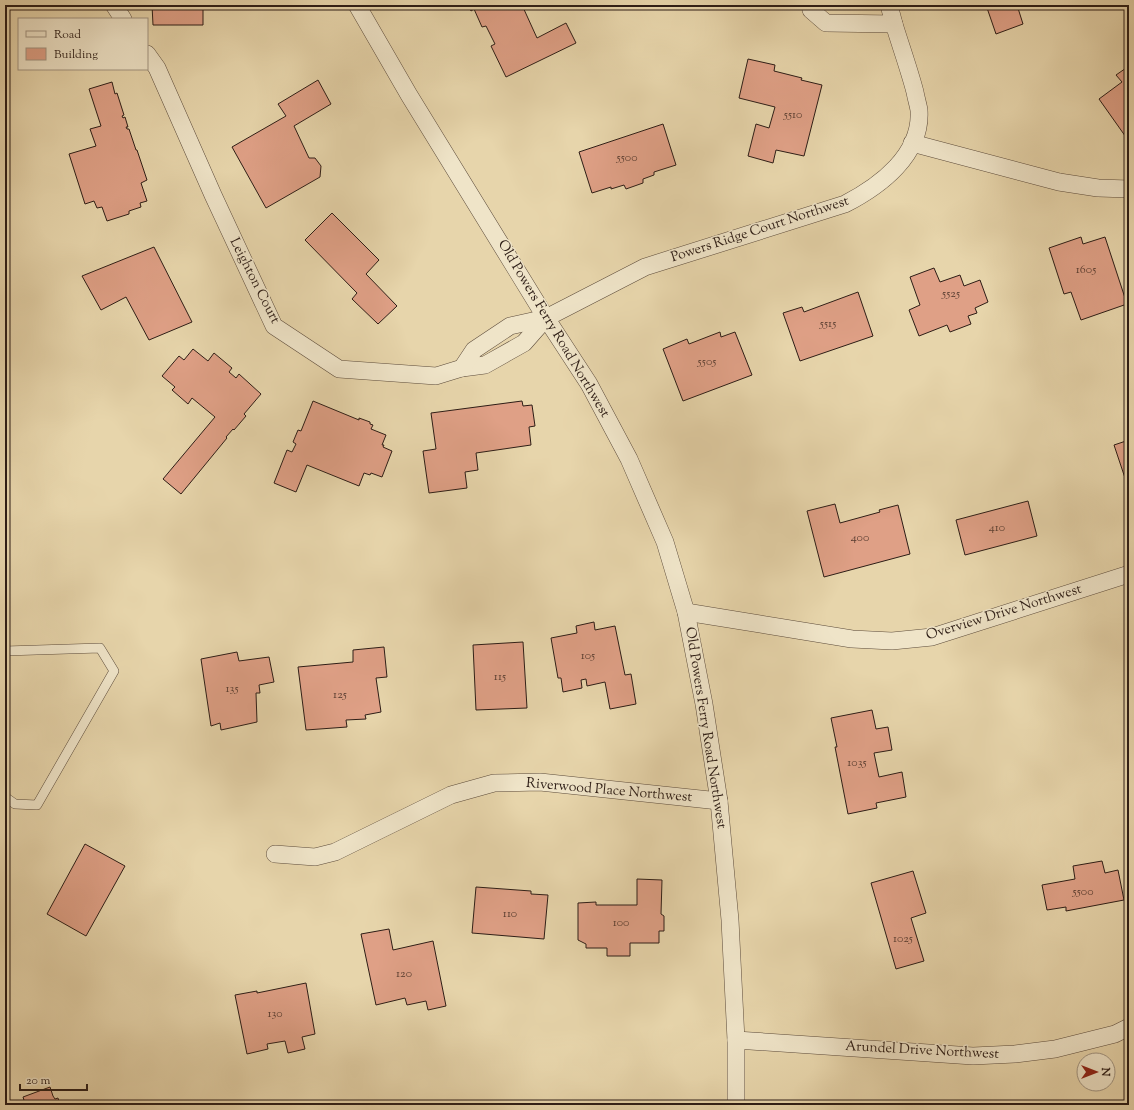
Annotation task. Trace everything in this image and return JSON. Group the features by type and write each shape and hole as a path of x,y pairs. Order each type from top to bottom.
{"street":[{"path":"114,5 122,18"},
{"name":"Old Powers Ferry Road Northwest","path":"357,5 409,95 546,318 589,384 629,459 665,542 686,612 704,704 718,801 730,920 736,1040 736,1105"},
{"path":"810,5 811,10 826,23 894,24"},
{"name":"Powers Ridge Court Northwest","path":"546,318 645,267 845,204 861,196 897,168 912,144 917,131 919,110 909,67 889,5"},
{"name":"Leighton Court","path":"148,55 157,68 213,195 274,326 339,369 436,376 462,368 485,365 524,343 546,318"},
{"path":"912,144 1059,182 1098,188 1129,189"},
{"name":"Overview Drive Northwest","path":"686,612 852,639 892,641 932,637 1129,574"},
{"name":"Riverwood Place Northwest","path":"275,854 315,857 334,852 451,796 494,784 540,782 718,801"},
{"name":"Arundel Drive Northwest","path":"736,1040 973,1056 1015,1054 1055,1049 1115,1034 1129,1027"}],"lane":[{"path":"5,651 100,648 114,670 37,805 15,804 5,797"}],"building":[{"path":"152,5 203,5 203,25 153,25"},
{"path":"468,5 522,5 537,38 566,23 576,43 506,77 491,46 495,44 486,26 482,27 474,9 471,11"},
{"path":"986,5 1017,5 1023,24 996,34"},
{"path":"748,59 775,65 774,71 822,85 804,156 776,150 773,163 748,156 756,124 769,128 775,107 739,98"},
{"path":"1129,66 1128,140 1099,99 1122,82 1116,75"},
{"path":"318,80 331,104 294,126 309,158 315,158 321,166 320,177 266,208 232,147 286,116 278,104"},
{"path":"112,82 115,94 117,93 124,115 122,116 123,118 125,117 128,127 126,127 129,129 147,180 141,183 147,201 140,203 141,207 129,211 129,214 107,221 102,207 97,208 94,201 85,204 69,154 96,146 90,129 101,126 89,89"},
{"path":"663,124 676,165 654,172 654,175 643,179 643,183 626,189 624,185 611,189 611,187 592,193 579,152"},
{"path":"332,213 379,260 366,274 397,306 378,324 352,299 357,293 305,240"},
{"path":"1081,237 1083,244 1105,237 1127,304 1081,320 1071,292 1064,294 1049,248"},
{"path":"154,247 192,322 149,340 126,297 101,310 82,276"},
{"path":"934,268 940,282 960,275 964,286 980,280 988,302 975,308 977,313 968,316 971,324 950,332 947,325 919,336 909,310 920,305 910,277"},
{"path":"858,292 873,336 800,361 783,313 802,307 804,312"},
{"path":"720,332 721,337 735,332 752,375 683,401 663,349 687,339 689,344"},
{"path":"193,349 208,361 214,353 232,368 229,372 236,378 239,374 261,394 244,414 246,416 226,437 227,438 181,494 163,479 215,417 192,398 188,404 172,390 175,387 162,376 179,356 184,360"},
{"path":"313,401 359,420 359,418 370,422 370,424 373,425 371,429 386,435 382,445 384,445 383,447 392,451 382,477 371,473 370,475 364,473 359,486 307,465 296,492 274,483 287,450 292,452 296,444 293,442 298,430 301,431"},
{"path":"522,401 523,406 532,405 535,426 529,427 531,445 476,453 478,470 465,472 467,488 429,493 423,451 436,449 431,413"},
{"path":"1129,440 1129,490 1114,445"},
{"path":"1028,501 1037,536 965,555 956,520"},
{"path":"835,504 840,523 880,512 879,510 898,505 910,554 824,577 807,511"},
{"path":"594,622 595,630 615,626 625,675 631,674 636,704 610,709 605,682 587,686 586,679 581,680 582,688 563,692 561,678 558,678 551,638 577,633 576,626"},
{"path":"523,642 527,708 476,710 473,645"},
{"path":"384,647 387,677 376,678 381,712 365,715 366,719 346,720 347,727 306,730 298,667 353,662 353,650"},
{"path":"237,652 239,661 269,657 274,682 259,685 260,693 256,693 257,722 221,730 220,723 211,726 201,659"},
{"path":"872,710 876,729 888,727 892,750 874,753 879,777 902,772 906,797 876,803 877,808 848,814 831,718"},
{"path":"85,844 125,866 86,936 47,914"},
{"path":"1102,861 1105,873 1118,870 1124,900 1066,911 1066,907 1047,910 1042,885 1075,879 1073,866"},
{"path":"913,871 926,913 911,918 924,961 896,969 871,883"},
{"path":"637,879 662,880 661,914 664,916 664,931 659,931 659,943 630,943 630,956 607,956 607,948 586,948 586,944 578,940 578,903 596,902 596,905 637,905"},
{"path":"476,887 531,891 531,894 548,895 544,939 472,933"},
{"path":"389,929 393,950 433,941 446,1006 428,1010 426,1001 407,1005 405,998 376,1005 361,934"},
{"path":"306,983 315,1034 302,1037 305,1049 288,1053 285,1041 267,1044 268,1049 247,1054 235,995 257,991 257,993"},
{"path":"50,1087 53,1096 55,1099 58,1098 60,1105 20,1105 19,1102 24,1100 23,1097"}]}
